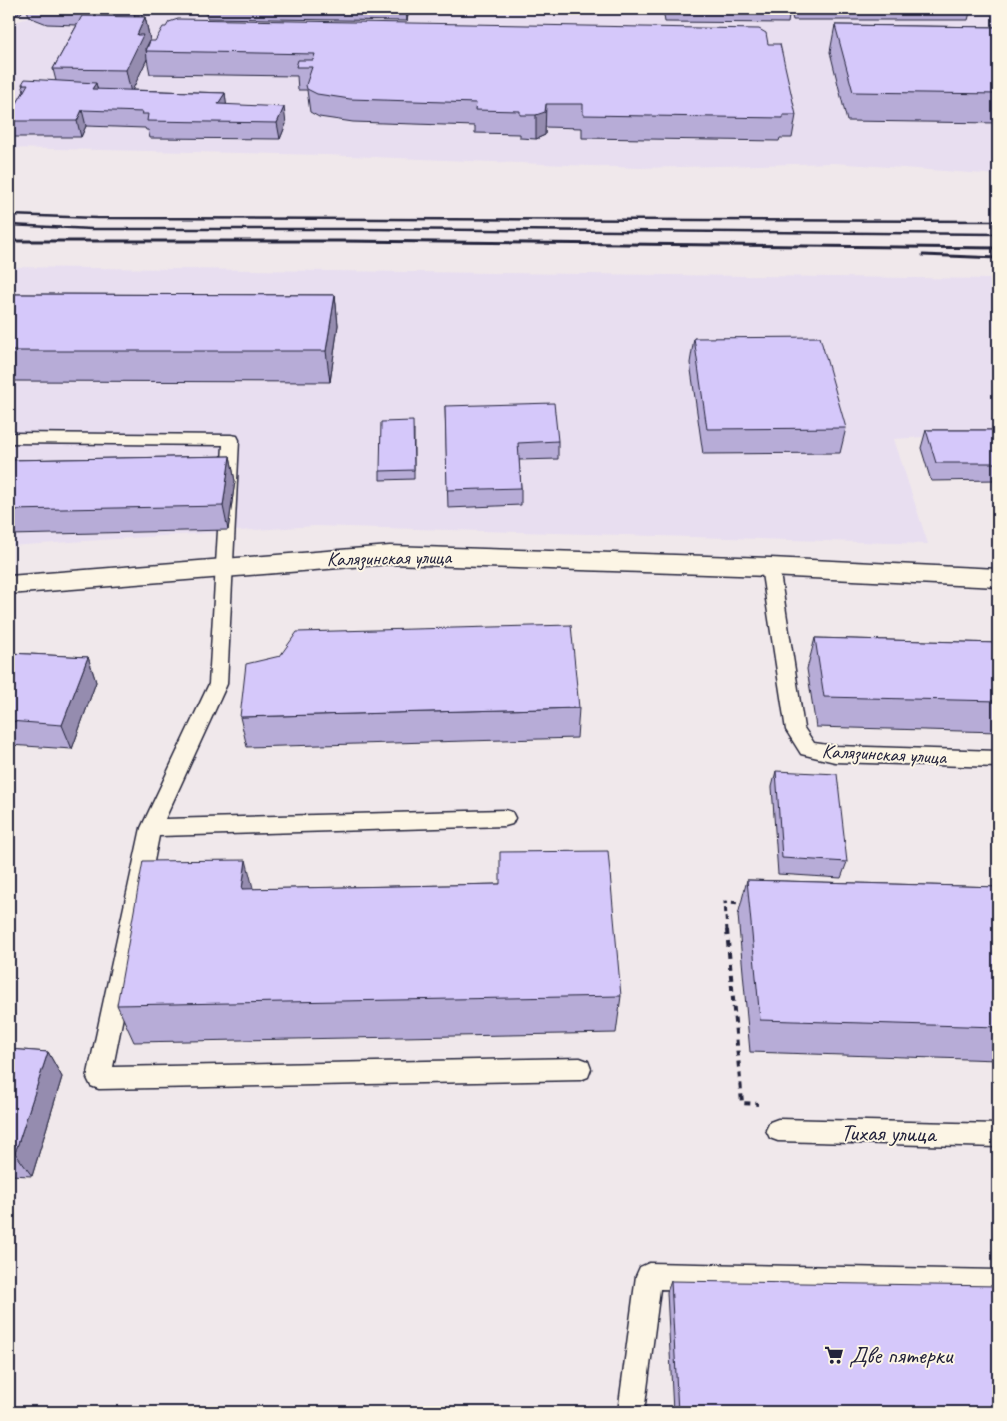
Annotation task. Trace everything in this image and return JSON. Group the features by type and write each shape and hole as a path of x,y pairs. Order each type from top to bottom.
{"street":[{"name":"Калязинская улица","path":"9,585 390,554 770,566 998,578"}],"lane":[{"path":"9,438 231,440 218,684 151,828 98,1078 580,1069"},
{"name":"Калязинская улица","path":"770,566 795,730 808,749 835,754 998,759"},
{"path":"151,828 505,818"},
{"name":"Тихая улица","path":"778,1130 998,1136"},
{"path":"631,1412 649,1276 998,1283"}],"path":[{"path":"754,903 725,902 742,1103 761,1104"}],"shaded area":[{"path":"25,9 211,9 407,21 409,9 998,9 998,175 834,163 639,168 325,155 9,148 9,24 28,18 19,15"},
{"path":"9,267 992,279 998,295 998,432 894,439 928,544 315,526 9,546"}],"building":[{"path":"53,9 136,9 134,13"},
{"path":"82,16 145,17 137,35 143,35 126,70 53,69"},
{"path":"178,19 759,29 766,33 768,44 780,44 796,115 783,115 783,118 583,115 583,104 546,104 545,112 536,115 520,115 520,111 475,110 476,103 350,99 317,94 307,89 306,85 312,67 296,67 298,60 313,60 315,54 146,51 150,41 155,41 163,27 166,27 169,22"},
{"path":"835,25 998,27 998,94 853,92"},
{"path":"25,79 96,83 92,89 225,93 218,104 284,107 277,123 147,121 148,114 142,114 143,112 82,110 77,121 9,121 9,117 28,84 22,84"},
{"path":"9,294 335,295 326,351 9,351"},
{"path":"820,337 846,428 707,429 694,338"},
{"path":"554,403 558,441 518,443 521,488 447,490 445,406"},
{"path":"413,421 414,470 380,471 381,422"},
{"path":"926,430 998,430 998,463 936,463"},
{"path":"230,456 223,506 9,510 9,460"},
{"path":"571,625 579,708 240,717 246,664 280,656 297,632"},
{"path":"815,638 998,643 998,701 824,697"},
{"path":"9,653 88,657 62,725 9,721"},
{"path":"776,771 837,774 847,862 782,858"},
{"path":"608,851 621,996 117,1005 143,861 246,860 242,889 500,884 500,852"},
{"path":"747,880 998,887 998,1027 760,1020"},
{"path":"9,1049 48,1052 15,1153 9,1153"},
{"name":"Две пятерки","path":"671,1281 998,1286 998,1412 678,1412"}],"railway":[{"path":"9,215 97,218 998,221"},
{"path":"9,225 92,229 364,229 998,234"},
{"path":"9,241 342,241 998,248"},
{"path":"923,255 998,258"}],"place":[{"name":"Две пятерки","path":"834,1355"}]}
